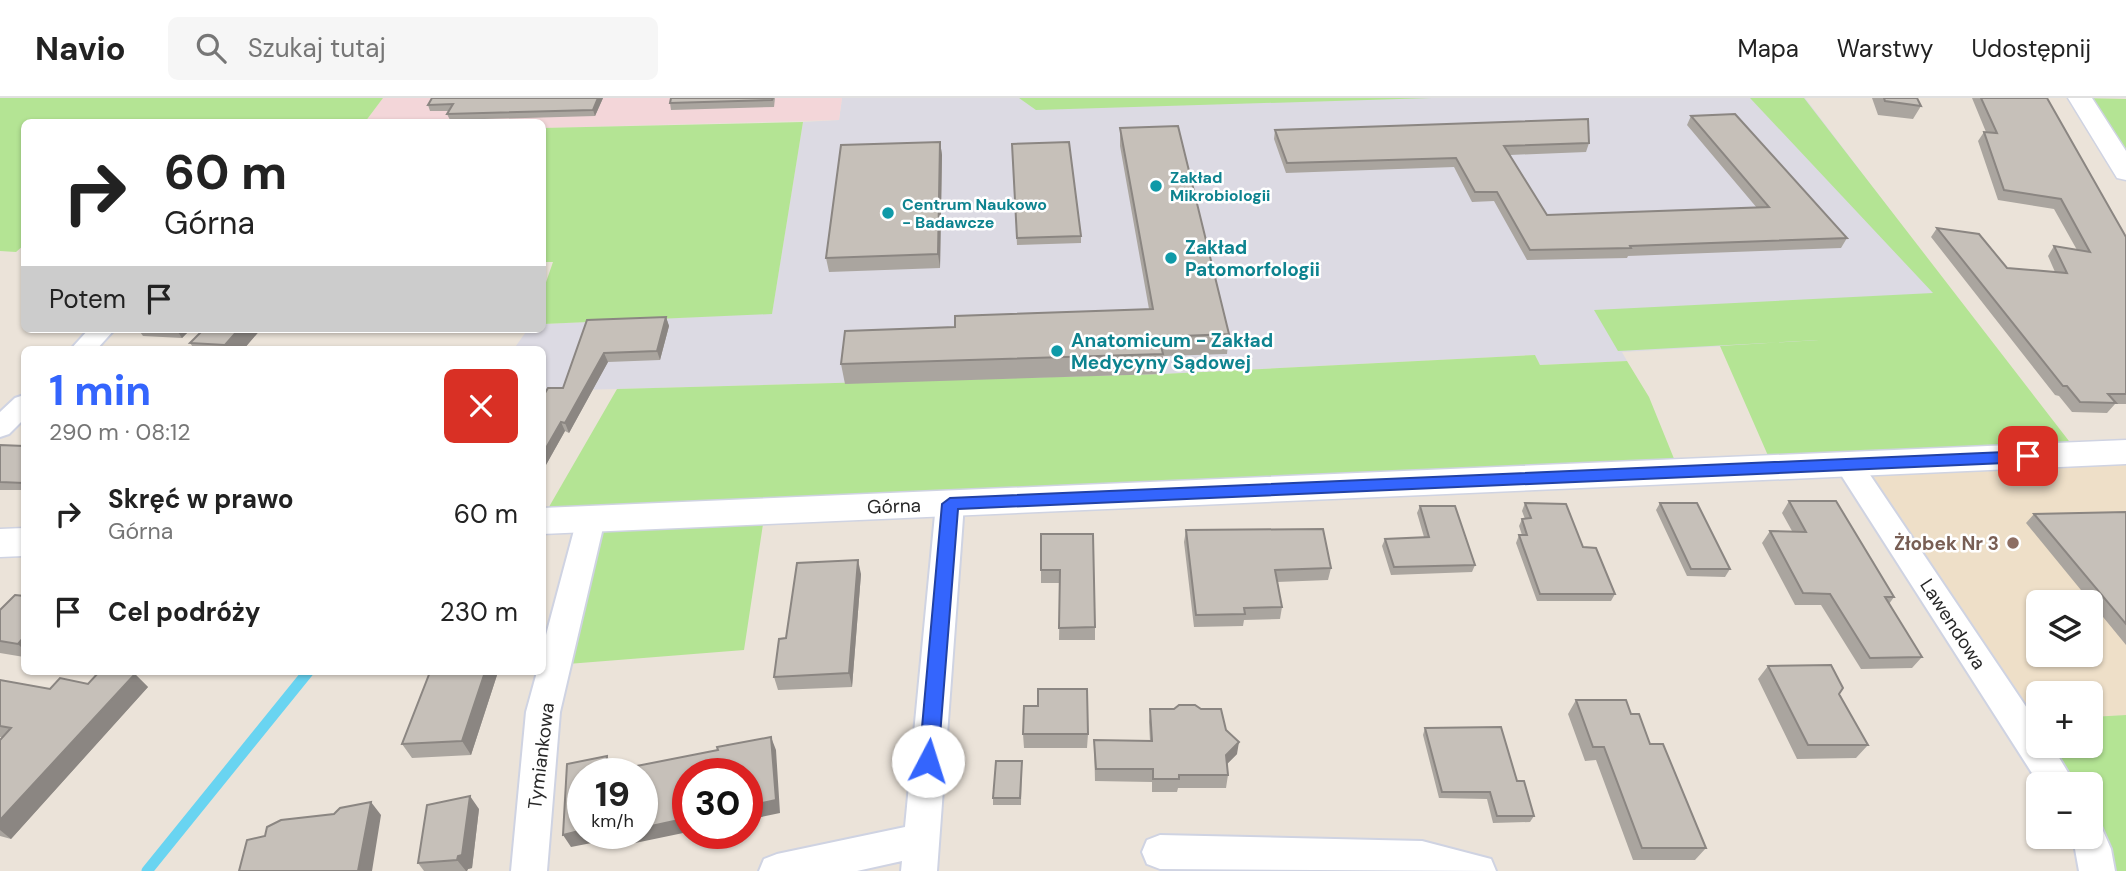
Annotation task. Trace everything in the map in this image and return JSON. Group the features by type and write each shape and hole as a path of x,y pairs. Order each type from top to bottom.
{"street":[{"path":"2080,98 2126,172"},
{"path":"86,346 99,333"},
{"path":"0,428 21,407"},
{"name":"Górna","path":"546,521 2126,452"},
{"name":"Lawendowa","path":"1848,464 2050,772"},
{"path":"777,871 920,856 950,504"},
{"name":"Tymiankowa","path":"529,871 543,712 591,519"},
{"path":"0,543 21,542"},
{"path":"2093,849 2097,871"},
{"path":"1160,852 1422,858 1478,871"}],"shaded area":[{"path":"383,98 842,98 839,120 546,128 546,119 367,119"},
{"path":"842,98 1805,98 1982,331 1622,352 1627,361 1540,365 1534,355 1162,374 546,391 546,346 516,346 525,333 546,333 546,324 772,313 803,122 839,120"},
{"name":"Żłobek Nr 3","path":"2126,452 2126,715 2103,716 2103,681 2026,681 2026,721 2017,722 1848,464"}],"green space":[{"path":"0,98 383,98 367,119 21,119 21,248 16,252 0,251"},
{"path":"1019,98 1432,98 1036,110"},
{"path":"1750,98 1804,98 2079,454 1773,467 1720,346 1819,340 1618,351 1594,310 1933,293"},
{"path":"2080,98 2126,99 2126,172"},
{"path":"803,122 772,314 546,324 546,282 553,262 546,262 546,128"},
{"path":"1535,355 1540,365 1627,361 1649,397 1679,471 765,511 744,650 555,665 591,520 546,519 546,512 617,389 1162,374"},
{"path":"2126,715 2126,871 2097,871 2093,849 2103,849 2103,772 2050,772 2041,758 2103,758 2103,716"},
{"path":"2026,721 2026,736 2017,722"}],"building":[{"path":"432,98 598,98 593,110 447,114 453,104 428,105"},
{"path":"671,98 773,98 670,103"},
{"path":"1884,98 1917,98 1921,106 1885,101"},
{"path":"1981,98 2047,98 2126,237 2126,394 2108,394 2116,403 2080,402 2067,386 2063,386 1937,228 1979,234 2007,268 2067,273 2054,246 2090,252 2061,199 2004,190 1984,132 1997,133"},
{"path":"1735,114 1847,238 1530,250 1497,192 1475,192 1456,158 1287,163 1275,130 1588,119 1589,143 1504,146 1547,215 1769,207 1691,116"},
{"path":"1178,126 1229,334 1159,337 1163,354 841,364 845,331 955,327 955,316 1153,309 1120,128"},
{"name":"Centrum Naukowo - Badawcze","path":"940,142 938,254 826,258 841,145"},
{"path":"1069,142 1081,236 1017,238 1012,144"},
{"path":"666,317 657,351 604,353 565,423 561,422 546,448 546,391 548,388 563,388 587,320"},
{"path":"200,333 236,333 225,345 190,343"},
{"path":"0,445 21,446 21,483 0,482"},
{"path":"1789,501 1836,501 1894,597 1885,597 1922,657 1870,658 1830,594 1803,593 1770,531 1806,532"},
{"path":"1525,503 1566,504 1583,547 1596,548 1615,594 1540,594 1519,535 1527,535 1522,519 1531,518"},
{"path":"1660,503 1697,503 1730,569 1691,569"},
{"path":"1420,506 1455,506 1475,565 1394,567 1385,539 1429,537"},
{"path":"2126,512 2126,624 2103,596 2103,590 2098,590 2034,514"},
{"path":"1323,529 1331,568 1275,570 1282,607 1244,608 1245,614 1196,615 1186,530"},
{"path":"1041,534 1093,534 1095,627 1059,628 1060,570 1041,570"},
{"path":"858,560 849,673 774,677 779,639 786,638 797,563"},
{"path":"15,595 21,596 21,640 18,644 0,641 0,610"},
{"path":"1831,665 1843,688 1839,694 1868,745 1808,745 1768,666"},
{"path":"96,675 134,675 0,820 0,740 11,728 0,726 0,680 50,689 60,678 88,684"},
{"path":"429,675 484,675 462,741 402,744"},
{"path":"1038,689 1087,689 1088,734 1023,734 1024,706 1038,706"},
{"path":"1576,700 1626,700 1631,714 1639,714 1650,744 1663,744 1706,848 1642,848 1604,747 1593,747"},
{"path":"1179,705 1221,709 1226,730 1239,742 1226,755 1228,775 1179,775 1179,779 1153,779 1153,769 1096,769 1094,740 1152,741 1150,709 1174,709"},
{"path":"1501,727 1517,781 1524,781 1534,816 1497,816 1490,792 1442,792 1425,728"},
{"path":"771,737 776,800 763,803 763,758 677,758 718,750 717,747"},
{"path":"672,759 672,821 658,825 658,762"},
{"path":"996,761 1022,761 1020,798 993,798"},
{"path":"567,764 567,834 563,835"},
{"path":"470,796 462,855 458,856 457,860 418,863 427,805"},
{"path":"371,802 358,871 239,871 247,840 265,836 267,827 281,820 334,814 340,808"}],"waterway":[{"path":"147,871 306,675"}],"place":[{"name":"Zakład Mikrobiologii","path":"1156,186"},
{"name":"Centrum Naukowo - Badawcze","path":"888,213"},
{"name":"Zakład Patomorfologii","path":"1171,258"},
{"name":"Anatomicum - Zakład Medycyny Sądowej","path":"1057,351"},
{"name":"Żłobek Nr 3","path":"2013,543"}],"route":[{"path":"928,761 950,504 2028,456"}]}
